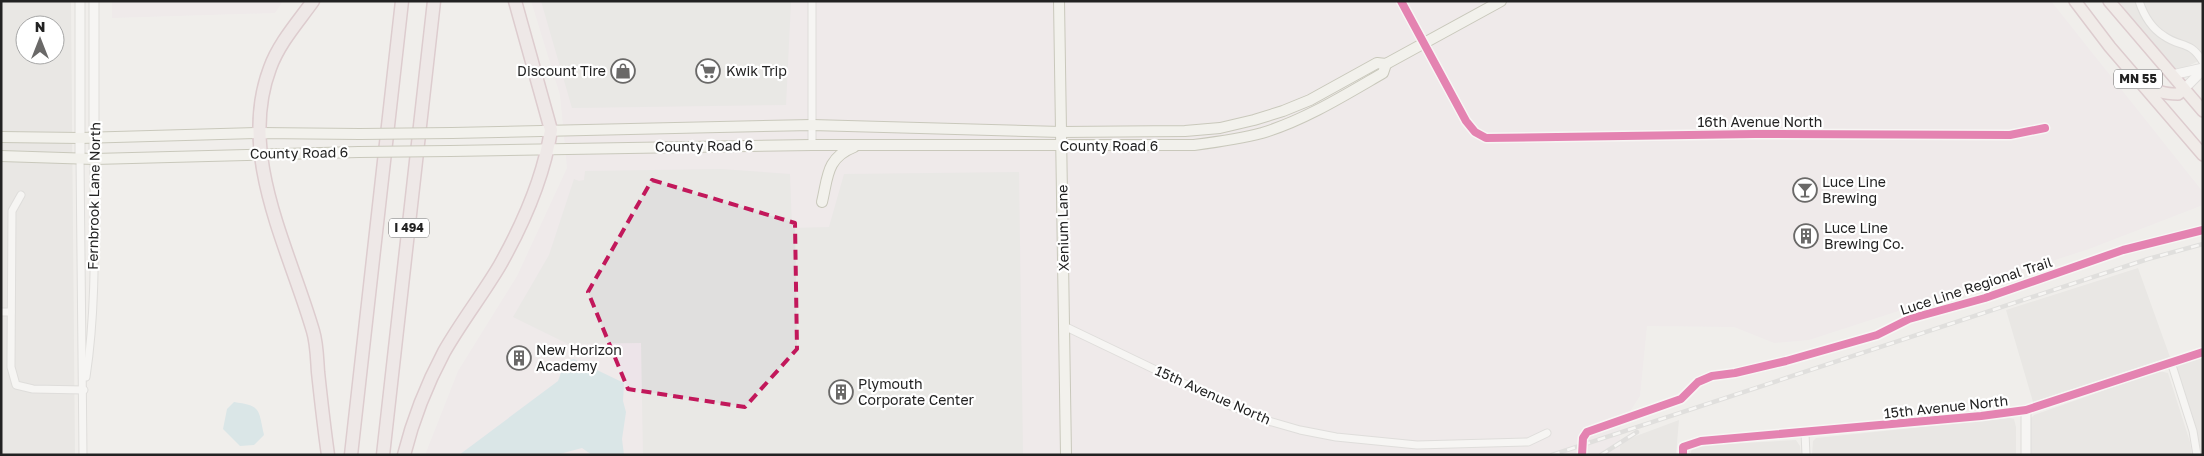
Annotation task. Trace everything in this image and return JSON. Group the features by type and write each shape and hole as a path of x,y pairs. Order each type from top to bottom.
{"highway":[{"path":"313,1 280,46 270,67 264,88 259,133 260,154 273,210 314,333 328,455"},
{"name":"I 494","path":"351,455 402,1"},
{"name":"I 494","path":"383,455 434,1"},
{"path":"404,455 413,421 444,352 500,264 529,204 548,148 550,130 515,1"},
{"name":"MN 55","path":"2075,1 2126,66 2203,155"},
{"name":"MN 55","path":"2109,1 2203,111"},
{"path":"2126,66 2156,91 2165,94 2178,94 2184,89"}],"main road":[{"name":"Xenium Lane","path":"1059,1 1066,455"},
{"name":"County Road 6","path":"1,137 80,138 259,133 452,133 812,125 1061,132 1185,131 1220,128 1283,111 1310,100 1377,63 1386,64 1501,1"},
{"name":"County Road 6","path":"1,156 94,159 548,148 812,145 1061,147 1194,145 1263,133 1295,120 1383,73 1386,64"},
{"path":"822,202 832,162 840,154 857,146"}],"street":[{"name":"Fernbrook Lane North","path":"80,1 83,455"},
{"name":"Fernbrook Lane North","path":"84,390 90,348 94,260 94,1"},
{"path":"812,1 812,145"},
{"path":"1401,1 1424,43"},
{"path":"2139,1 2145,18 2164,37 2196,51 2203,62"},
{"name":"16th Avenue North","path":"1424,43 1466,121 1475,132 1486,138 1748,134 2010,135 2046,128"},
{"path":"2172,75 2203,69"},
{"path":"2184,89 2203,69"},
{"path":"21,195 12,211 11,367 16,385 33,389 84,390"},
{"path":"1,312 11,312"},
{"name":"15th Avenue North","path":"1064,326 1231,406 1265,420 1336,438 1425,445 1528,442 1547,433"},
{"name":"15th Avenue North","path":"1684,451 1701,440 1805,432 2026,410 2203,352"},
{"path":"2171,362 2193,431 2197,455"},
{"path":"2026,410 2026,455"},
{"path":"1805,432 1806,455"}],"highlighted area":[{"path":"652,180 795,223 797,349 745,407 628,389 588,292"}],"shaded area":[{"path":"1,1 71,1 75,455 1,455"},
{"path":"112,1 283,1 275,13 112,18"},
{"path":"531,1 2051,1 2203,192 2203,205 2089,249 1809,340 1774,343 1734,327 1647,326 1640,396 1620,427 1620,455 425,455 458,371 517,276 567,168 560,95"},
{"path":"541,1 791,1 786,105 572,108"},
{"path":"2119,1 2203,1 2203,59 2177,71 2166,65"},
{"path":"721,169 790,174 792,228 829,227 844,174 1019,172 1023,455 643,455 641,343 568,344 513,317 549,255 574,179 584,180 585,171"},
{"path":"2138,268 2170,357 2033,402 2006,310"},
{"path":"2203,355 2202,455 2197,433 2176,370 2179,363"},
{"path":"2159,371 2168,373 2190,442 2192,455 2027,455 2030,419 2034,415"},
{"path":"2014,419 2016,427 2016,455 1812,455 1813,441 1816,438"},
{"path":"1679,420 1676,455 1620,455 1620,442"},
{"path":"1796,440 1800,446 1801,455 1690,455 1693,446"}],"water":[{"path":"574,359 624,383 623,401 626,412 622,439 624,455 592,455 582,448 556,455 459,455 558,381 565,361"},
{"path":"234,402 250,405 259,414 264,435 254,445 240,446 223,429 227,409"}],"railway":[{"path":"1552,455 2148,259 2203,244"},
{"path":"1601,455 1637,432"}],"cycle path":[{"path":"1401,1 1466,121 1475,132 1486,138 1755,134 2010,135 2045,128"},
{"name":"Luce Line Regional Trail","path":"1582,455 1583,438 1587,432 1681,399 1698,382 1712,376 1735,373 1786,361 1877,335 1909,319 1985,298 2123,250 2203,230"},
{"path":"1683,455 1683,447 1701,441 1981,416 2026,410 2203,352"}],"place":[{"name":"Discount Tire","path":"623,71"},
{"name":"Kwik Trip","path":"708,71"},
{"name":"Luce Line Brewing","path":"1805,190"},
{"name":"Luce Line Brewing Co.","path":"1806,236"},
{"name":"New Horizon Academy","path":"519,358"},
{"name":"Plymouth Corporate Center","path":"841,392"}]}
